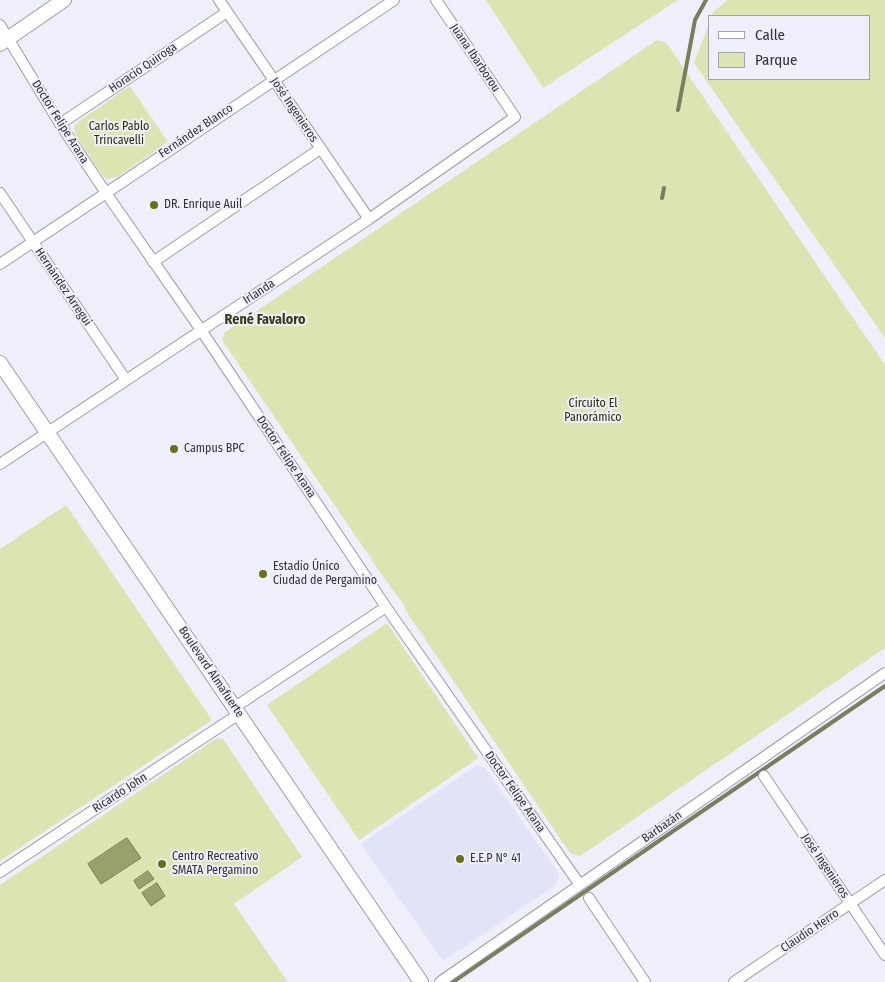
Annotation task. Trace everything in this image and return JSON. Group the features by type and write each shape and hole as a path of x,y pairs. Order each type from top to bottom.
{"main road":[{"path":"4,41 64,0"},
{"name":"Boulevard Almafuerte","path":"0,363 421,982"}],"street":[{"name":"José Ingenieros","path":"219,0 369,220"},
{"name":"Fernández Blanco","path":"0,264 394,0"},
{"name":"Juana Ibarborou","path":"436,0 515,117"},
{"name":"Horacio Quiroga","path":"60,124 227,12"},
{"name":"Doctor Felipe Arana","path":"0,25 4,41 106,193 201,330 386,607 580,884"},
{"name":"Irlanda","path":"0,464 369,220 515,117"},
{"path":"153,262 320,149"},
{"name":"Hernández Arregui","path":"0,193 126,380"},
{"name":"Ricardo John","path":"0,872 386,607"},
{"name":"Barbazán","path":"440,982 885,673"},
{"name":"José Ingenieros","path":"764,776 885,955"},
{"name":"Claudio Herro","path":"734,982 885,880"},
{"path":"589,898 645,982"}],"shaded area":[{"name":"E.E.P N° 41","path":"477,765 485,768 559,874 556,885 443,961 361,844"},
{"path":"127,838 141,858 101,884 88,864"},
{"path":"148,871 154,879 139,889 134,881"},
{"path":"157,883 165,896 151,906 142,893"}],"green space":[{"path":"486,0 678,0 543,88"},
{"path":"728,0 885,0 885,338 694,63 708,27 708,80 870,80 870,15 712,15 713,12"},
{"name":"Circuito El Panorámico","path":"657,40 666,42 885,365 885,648 580,856 570,853 404,608 405,606 222,340 224,333"},
{"name":"Carlos Pablo Trincavelli","path":"130,86 168,142 117,177 107,179 102,175 76,136 74,126"},
{"path":"66,505 212,720 0,861 0,549"},
{"path":"387,623 478,758 359,840 267,705"},
{"name":"Centro Recreativo SMATA Pergamino","path":"217,738 223,739 302,857 234,904 288,982 0,982 0,885"}],"waterway":[{"path":"678,110 695,20 706,0"},
{"path":"662,198 664,188"},
{"path":"453,982 885,686"}],"place":[{"name":"DR. Enrique Auil","path":"154,205"},
{"name":"Campus BPC","path":"174,449"},
{"name":"Estadio Único Ciudad de Pergamino","path":"263,574"},
{"name":"E.E.P N° 41","path":"460,859"},
{"name":"Centro Recreativo SMATA Pergamino","path":"162,864"}],"district":[{"name":"René Favaloro","path":"265,320"}]}
